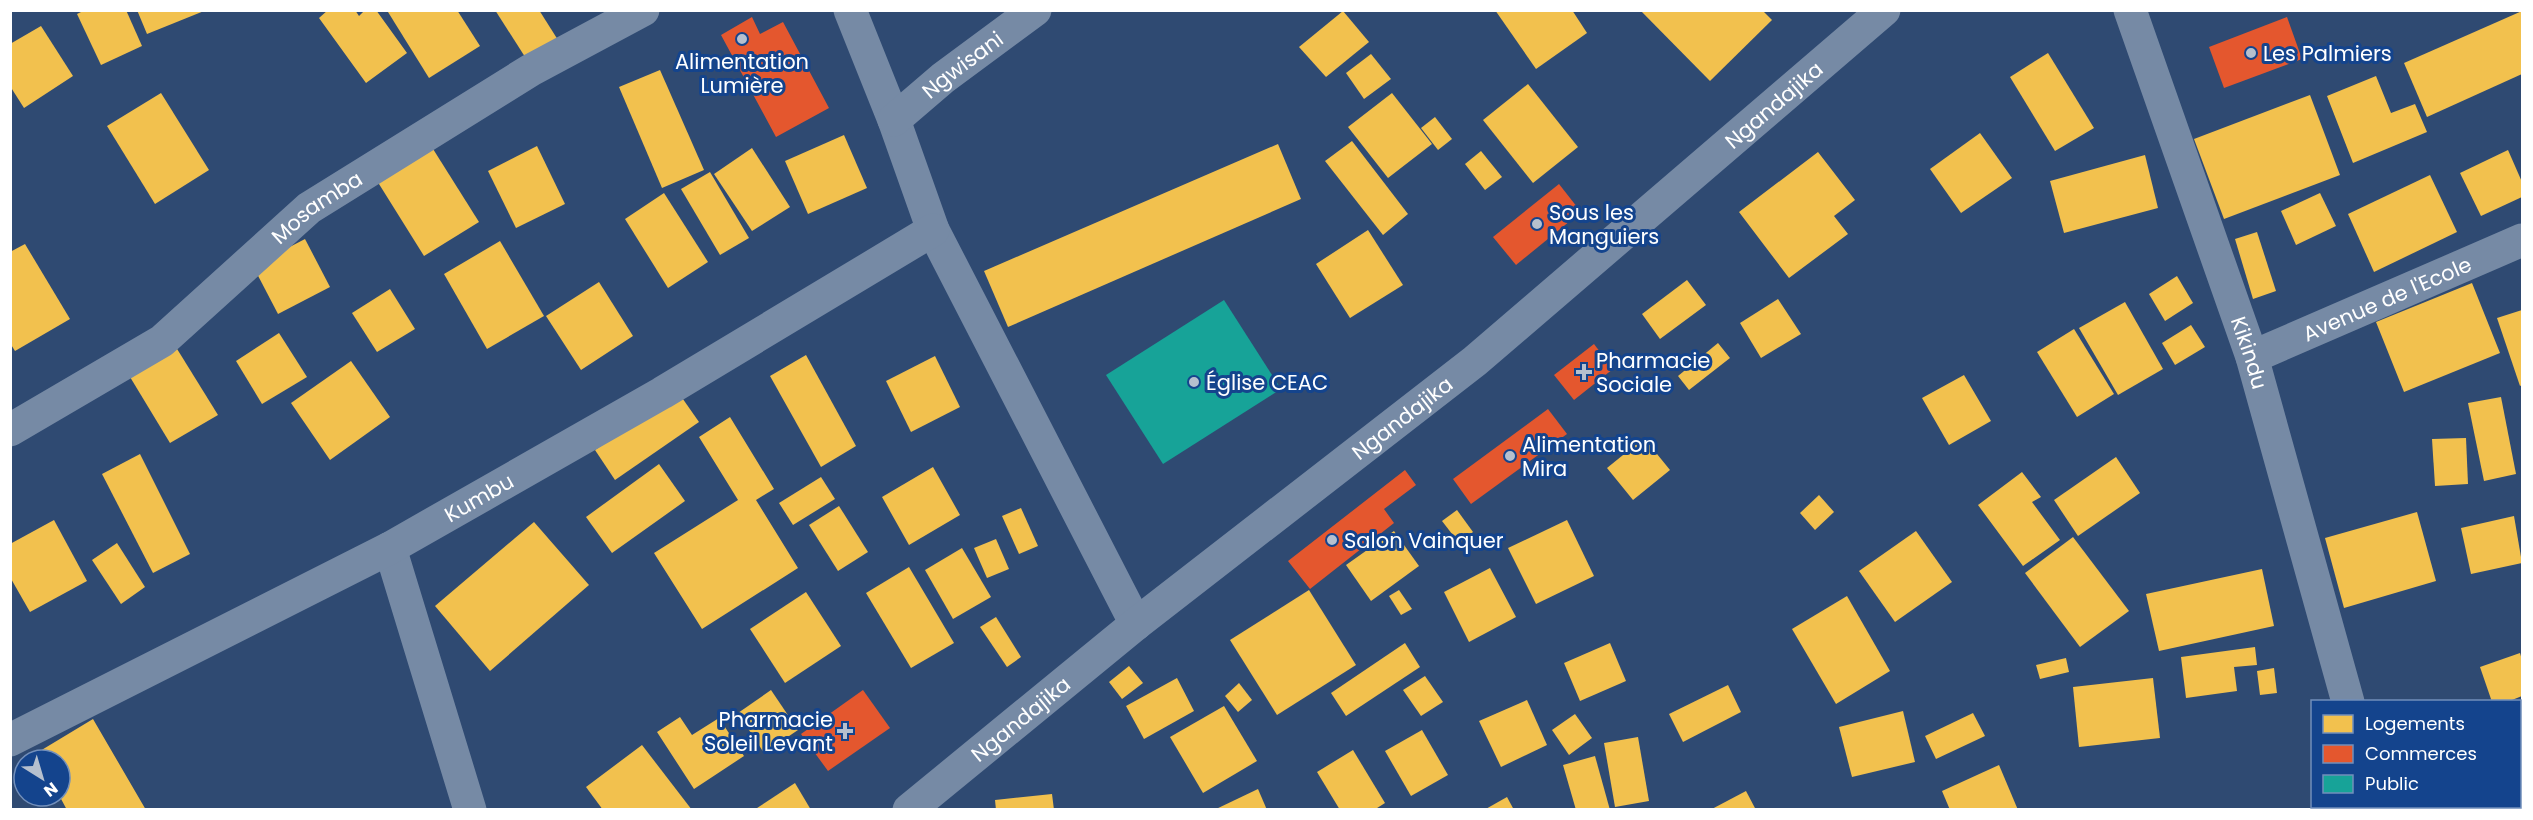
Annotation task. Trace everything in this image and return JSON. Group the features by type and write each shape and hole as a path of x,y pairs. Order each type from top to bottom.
{"street":[{"name":"Mosamba","path":"10,430 162,341 309,208 531,70 643,10"},
{"path":"850,10 894,120 933,230 1136,624"},
{"name":"Ngwisani","path":"894,120 943,78 1035,10"},
{"name":"Ngandajika","path":"909,810 1136,624 1475,361 1884,10"},
{"name":"Kikindu","path":"2130,10 2252,357 2347,700"},
{"name":"Kumbu","path":"10,740 390,548 662,393 933,230"},
{"name":"Avenue de l'Ecole","path":"2252,357 2523,240"},
{"path":"390,548 470,810"}],"building: Logements":[{"path":"85,10 126,10 142,46 101,65 77,14"},
{"path":"137,10 204,10 204,11 147,34"},
{"path":"328,10 355,10 359,16 365,10 376,10 407,53 366,83 319,18"},
{"path":"391,10 457,10 480,46 429,78 388,12"},
{"path":"495,10 539,10 558,40 527,60"},
{"path":"1495,10 1572,10 1587,33 1536,69"},
{"path":"1640,10 1762,10 1772,20 1710,81"},
{"path":"1343,11 1369,42 1326,77 1299,47"},
{"path":"2522,11 2522,74 2427,117 2404,63"},
{"path":"41,26 73,76 24,108 10,86 10,44"},
{"path":"2048,53 2094,128 2055,151 2010,77"},
{"path":"1371,54 1391,79 1364,99 1346,73"},
{"path":"660,70 704,170 662,188 619,87"},
{"path":"2376,76 2391,113 2415,104 2427,132 2353,163 2327,96"},
{"path":"1528,84 1578,147 1533,183 1483,120"},
{"path":"161,93 209,170 155,204 107,126"},
{"path":"1392,93 1432,144 1388,178 1348,127"},
{"path":"2310,95 2340,175 2224,219 2194,139"},
{"path":"1435,117 1452,139 1438,150 1421,128"},
{"path":"1980,133 2012,178 1961,213 1930,169"},
{"path":"844,135 867,188 808,214 785,161"},
{"path":"428,141 479,222 424,256 374,176"},
{"path":"1352,141 1408,214 1383,235 1325,161"},
{"path":"1278,144 1301,199 1008,327 984,271"},
{"path":"537,146 565,204 516,228 488,171"},
{"path":"752,148 790,207 752,231 714,174"},
{"path":"2508,150 2522,182 2522,197 2481,216 2460,173"},
{"path":"1481,151 1502,177 1485,190 1465,164"},
{"path":"1818,152 1855,200 1834,216 1848,234 1789,278 1739,212"},
{"path":"2145,155 2158,208 2064,233 2050,181"},
{"path":"710,172 749,238 720,255 681,189"},
{"path":"2430,175 2457,232 2374,272 2348,214"},
{"path":"664,193 708,262 668,288 625,219"},
{"path":"2320,193 2336,226 2296,245 2281,211"},
{"path":"1368,230 1403,285 1350,318 1316,264"},
{"path":"2257,232 2276,291 2253,299 2235,239"},
{"path":"305,239 330,287 278,314 253,266"},
{"path":"500,241 544,316 487,349 444,274"},
{"path":"25,244 70,319 15,351 10,343 10,252"},
{"path":"2177,276 2193,303 2165,321 2149,294"},
{"path":"1687,280 1706,305 1660,339 1642,314"},
{"path":"599,282 633,336 581,370 546,316"},
{"path":"2472,283 2500,353 2404,392 2376,322"},
{"path":"390,289 415,329 377,352 352,313"},
{"path":"1778,299 1801,334 1761,358 1740,323"},
{"path":"2125,302 2163,369 2118,395 2079,328"},
{"path":"2522,310 2522,385 2520,386 2497,318"},
{"path":"2191,325 2205,347 2175,365 2162,343"},
{"path":"2074,329 2114,394 2077,417 2037,352"},
{"path":"279,333 307,377 262,404 236,361"},
{"path":"1718,343 1730,358 1689,390 1678,376"},
{"path":"174,344 218,415 170,443 127,372"},
{"path":"806,355 856,446 821,467 770,376"},
{"path":"935,356 960,407 911,432 886,381"},
{"path":"351,361 390,417 330,460 291,403"},
{"path":"1964,375 1991,421 1949,445 1922,398"},
{"path":"678,392 699,422 615,480 595,450"},
{"path":"2501,397 2516,474 2484,481 2468,403"},
{"path":"730,417 774,489 756,500 798,568 702,629 654,553 738,500 699,437"},
{"path":"1644,438 1670,470 1633,500 1607,468"},
{"path":"2466,438 2468,484 2435,486 2432,439"},
{"path":"140,454 190,554 153,573 102,474"},
{"path":"2116,457 2140,493 2078,536 2054,500"},
{"path":"659,464 685,501 612,553 586,517"},
{"path":"933,467 960,515 909,545 882,497"},
{"path":"2022,472 2041,497 2032,502 2060,540 2023,566 1978,505"},
{"path":"821,477 835,499 793,525 779,503"},
{"path":"1819,495 1834,512 1815,530 1800,513"},
{"path":"839,506 868,552 838,571 809,525"},
{"path":"1021,508 1038,546 1019,554 1002,516"},
{"path":"1457,510 1473,532 1459,543 1442,521"},
{"path":"2417,512 2436,581 2344,608 2325,538"},
{"path":"2514,516 2522,563 2471,574 2461,528"},
{"path":"54,520 87,581 30,612 10,577 10,544"},
{"path":"1567,520 1594,576 1536,604 1508,548"},
{"path":"534,522 589,585 490,671 435,606"},
{"path":"1394,531 1419,566 1371,601 1346,565"},
{"path":"1916,531 1952,582 1895,622 1859,571"},
{"path":"2073,537 2129,611 2080,647 2025,573"},
{"path":"996,539 1009,569 987,578 974,548"},
{"path":"117,543 145,587 121,604 92,560"},
{"path":"962,548 991,597 953,619 925,570"},
{"path":"909,567 954,643 911,668 866,593"},
{"path":"1490,568 1516,617 1469,642 1444,592"},
{"path":"2262,569 2274,626 2159,651 2146,594"},
{"path":"1309,590 1356,665 1277,715 1230,640"},
{"path":"1399,590 1412,609 1401,615 1389,596"},
{"path":"806,592 841,646 785,683 750,629"},
{"path":"1847,596 1890,671 1836,704 1792,629"},
{"path":"996,617 1021,657 1007,667 980,627"},
{"path":"1405,643 1420,667 1346,716 1331,693"},
{"path":"1610,643 1626,681 1580,701 1564,663"},
{"path":"2255,647 2257,665 2234,667 2237,691 2186,698 2181,657"},
{"path":"2520,653 2522,696 2512,700 2491,700 2480,667"},
{"path":"2066,658 2069,672 2040,679 2036,665"},
{"path":"1129,666 1143,683 1122,699 1109,682"},
{"path":"2274,668 2277,693 2260,695 2257,671"},
{"path":"1425,676 1443,702 1421,716 1403,690"},
{"path":"1177,678 1194,711 1144,739 1126,706"},
{"path":"2153,678 2160,738 2079,747 2073,687"},
{"path":"1239,683 1252,700 1238,712 1225,696"},
{"path":"1728,685 1741,712 1683,742 1669,714"},
{"path":"771,690 798,730 764,753 738,713"},
{"path":"1527,700 1547,745 1501,767 1479,721"},
{"path":"1224,706 1257,761 1203,793 1170,737"},
{"path":"1903,711 1915,762 1852,777 1839,727"},
{"path":"1973,713 1985,736 1936,759 1925,736"},
{"path":"1575,714 1592,738 1569,755 1552,730"},
{"path":"680,717 692,735 719,718 744,756 694,789 657,732"},
{"path":"93,719 146,810 67,810 66,808 72,808 72,748 45,748"},
{"path":"1422,730 1448,775 1411,796 1385,751"},
{"path":"1638,737 1649,801 1615,807 1604,743"},
{"path":"642,745 692,810 603,810 586,787"},
{"path":"1353,750 1385,803 1374,810 1340,810 1317,772"},
{"path":"1595,756 1610,810 1576,810 1563,765"},
{"path":"1999,765 2018,810 1950,810 1942,791"},
{"path":"795,783 811,810 754,810"},
{"path":"1258,789 1267,810 1214,810"},
{"path":"1746,791 1756,810 1710,810"},
{"path":"1052,794 1054,810 996,810 995,800"},
{"path":"1507,797 1514,810 1484,810"}],"building: Commerces":[{"path":"752,17 760,34 783,22 829,108 776,137 721,35"},
{"path":"2287,17 2302,59 2224,88 2209,47"},
{"name":"Sous les Manguiers","path":"1559,184 1581,212 1516,265 1493,237"},
{"name":"Pharmacie Sociale","path":"1594,344 1613,369 1574,400 1554,375"},
{"name":"Alimentation Mira","path":"1548,409 1567,434 1471,504 1453,479"},
{"path":"1405,470 1416,485 1384,509 1394,523 1310,589 1288,561"},
{"name":"Pharmacie Soleil Levant","path":"863,690 890,728 828,771 801,734"}],"building: Public":[{"name":"Église CEAC","path":"1224,300 1281,389 1163,464 1106,375"}],"place":[{"name":"Alimentation Lumière","path":"742,39"},
{"name":"Les Palmiers","path":"2251,53"},
{"name":"Sous les Manguiers","path":"1537,224"},
{"name":"Pharmacie Sociale","path":"1584,372"},
{"name":"Église CEAC","path":"1194,382"},
{"name":"Alimentation Mira","path":"1510,456"},
{"name":"Salon Vainquer","path":"1332,540"},
{"name":"Pharmacie Soleil Levant","path":"845,731"}]}
